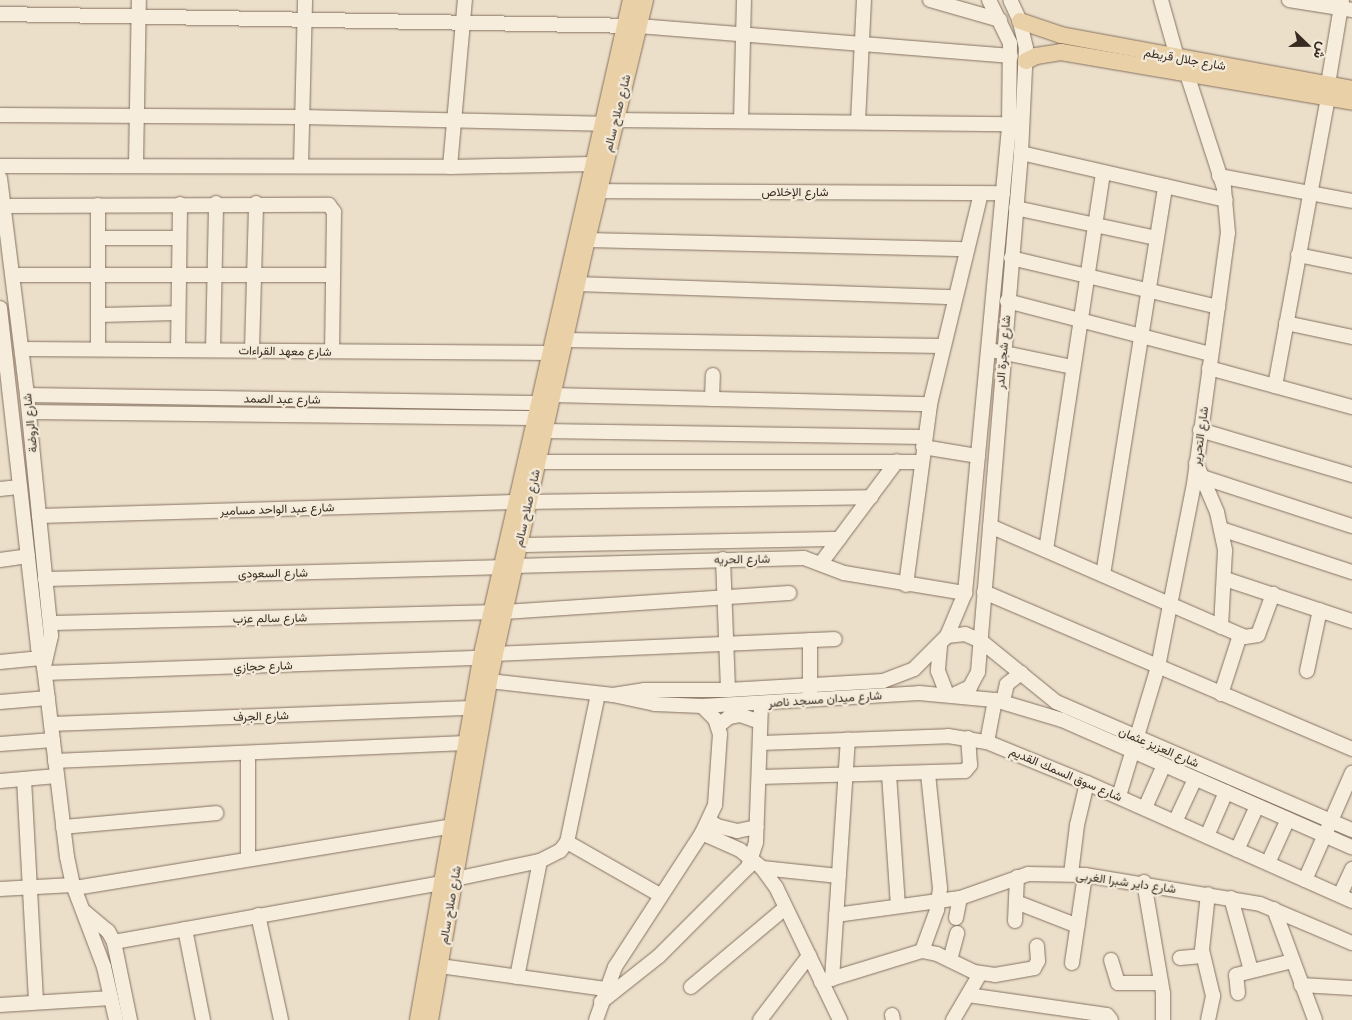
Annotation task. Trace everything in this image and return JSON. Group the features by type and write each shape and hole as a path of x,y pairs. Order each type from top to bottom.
{"main road":[{"name":"شارع صلاح سالم","path":"631,0 632,26"},
{"name":"شارع صلاح سالم","path":"430,1020 440,966 452,826 471,708 488,656 508,566 522,502 536,411 549,353 592,191 632,26 645,0"},
{"name":"شارع جلال قريطم","path":"1020,21 1074,46 1187,74 1328,91 1352,88"},
{"name":"شارع جلال قريطم","path":"1018,58 1074,46 1177,57 1328,91 1352,102"},
{"name":"شارع صلاح سالم","path":"508,566 519,545 522,502 538,462 587,240 592,191 592,164 608,122"},
{"name":"شارع صلاح سالم","path":"418,1020 489,681 488,656"}],"street":[{"path":"136,164 139,0"},
{"path":"301,166 305,0"},
{"path":"450,168 465,0"},
{"path":"741,121 744,0"},
{"path":"858,122 864,0"},
{"path":"930,0 1000,20"},
{"name":"شارع شجرة الدر","path":"944,641 965,593 978,456 1007,301 1021,153 1018,58 1007,31 989,0"},
{"name":"شارع شجرة الدر","path":"951,694 970,686 976,677 981,641 990,526 1003,193 1009,124 1018,58 1020,21 1010,0"},
{"path":"1160,0 1177,57"},
{"path":"1275,386 1309,193 1345,6 1289,0"},
{"path":"0,14 632,26 862,42 1018,58"},
{"name":"شارع التحرير","path":"1119,796 1134,752 1158,667 1196,462 1228,233 1226,200 1187,74"},
{"path":"0,115 136,118 302,117 453,121 741,121 1009,124"},
{"path":"1021,153 1226,200"},
{"path":"0,166 136,164 450,168 592,164"},
{"path":"1046,550 1072,367 1103,172"},
{"path":"1219,176 1352,201"},
{"name":"شارع الروضة","path":"0,178 28,395 50,623 51,646 43,666"},
{"path":"1102,575 1165,186"},
{"name":"شارع الإخلاص","path":"592,191 1003,193"},
{"path":"906,585 923,442 930,404 942,346 981,193"},
{"path":"252,350 256,203"},
{"path":"4,206 323,203 334,212 332,351"},
{"path":"178,350 180,204"},
{"path":"213,350 216,204"},
{"path":"98,205 98,349"},
{"path":"1016,208 1156,238"},
{"path":"98,238 179,238"},
{"path":"587,240 967,249"},
{"path":"1298,255 1352,266"},
{"path":"1011,258 1218,307"},
{"path":"13,276 98,274 333,275"},
{"path":"577,284 954,297"},
{"path":"1007,301 1212,354"},
{"name":"شارع الروضة","path":"0,308 6,412 20,487 63,828 74,887 100,954 116,1020"},
{"path":"98,315 178,313"},
{"path":"1286,323 1352,337"},
{"path":"565,340 942,346"},
{"name":"شارع معهد القراءات","path":"22,349 549,353"},
{"path":"996,352 1072,367"},
{"path":"1209,368 1352,407"},
{"path":"712,399 713,375"},
{"name":"شارع عبد الصمد","path":"28,395 536,411"},
{"path":"552,395 930,404"},
{"name":"شارع عبد الصمد","path":"29,412 536,411"},
{"path":"1200,430 1352,475"},
{"path":"544,431 923,442 978,456"},
{"path":"821,563 897,461"},
{"path":"538,462 921,462"},
{"path":"1196,462 1221,529 1225,579 1221,627"},
{"path":"1202,477 1352,526"},
{"path":"0,489 20,487"},
{"name":"شارع عبد الواحد مسامير","path":"39,516 522,502 870,497"},
{"path":"990,526 1250,638 1258,635 1273,594"},
{"path":"1221,529 1352,572"},
{"path":"519,545 839,539"},
{"path":"0,560 28,556"},
{"name":"شارع الحريه","path":"508,566 804,558 844,572 906,585 965,593"},
{"path":"722,560 728,690"},
{"name":"شارع السعودى","path":"46,579 508,566"},
{"path":"1225,579 1352,621"},
{"path":"984,592 1352,749"},
{"name":"شارع سالم عزب","path":"50,623 497,612 789,593"},
{"path":"1307,671 1320,610"},
{"path":"951,694 938,671 944,641 964,634 981,641"},
{"path":"1222,694 1240,635"},
{"name":"شارع حجازي","path":"0,662 43,666 488,656 835,639"},
{"path":"810,640 810,693"},
{"name":"شارع ميدان مسجد ناصر","path":"489,681 613,695 640,702 702,706 761,703 883,681 899,676 914,669 944,641"},
{"name":"شارع العزيز عثمان","path":"981,641 1056,702 1352,830"},
{"path":"987,742 999,701 1007,684 1021,673"},
{"name":"شارع ميدان مسجد ناصر","path":"613,695 644,690 951,694 999,701 1037,711"},
{"path":"114,942 448,881 540,862 556,854 567,842 598,694"},
{"path":"0,702 48,698"},
{"path":"758,863 757,827 761,703"},
{"path":"596,1020 605,989 615,967 709,820 718,789 718,726 702,706"},
{"name":"شارع الجرف","path":"51,724 471,708"},
{"name":"شارع العزيز عثمان","path":"1037,711 1352,847"},
{"path":"718,726 729,717 740,715 760,722"},
{"path":"760,777 928,773 968,769 968,738"},
{"name":"شارع سوق السمك القديم","path":"760,743 968,738 987,742 1119,796 1346,898"},
{"path":"0,744 53,740"},
{"path":"827,980 836,915 848,740"},
{"path":"55,761 465,744"},
{"path":"248,753 248,859"},
{"path":"1145,808 1164,765"},
{"path":"922,951 939,901 928,773"},
{"path":"1305,880 1352,773"},
{"path":"889,774 898,906"},
{"path":"0,781 57,776"},
{"path":"24,779 36,1002"},
{"path":"1175,822 1195,779"},
{"path":"1070,874 1077,825 1088,783"},
{"path":"1207,836 1226,792"},
{"path":"1238,850 1257,806"},
{"path":"63,828 216,813"},
{"path":"1268,863 1288,819"},
{"path":"709,820 737,832 757,827"},
{"path":"0,889 74,887 452,826"},
{"path":"702,833 728,843 758,863 786,908 809,956 827,980 840,1020"},
{"path":"567,842 660,895"},
{"path":"517,977 540,862"},
{"path":"601,1002 641,972 695,922 748,867 758,863 839,876"},
{"path":"1346,898 1352,869"},
{"name":"شارع داير شبرا الغربى","path":"836,915 960,898 1017,877 1070,874 1144,882 1274,908 1352,943"},
{"path":"1072,963 1085,875"},
{"path":"1015,921 1017,877"},
{"path":"1144,882 1161,983 1163,1020"},
{"path":"1208,894 1202,956 1213,996 1208,1020"},
{"path":"956,918 960,898"},
{"path":"1231,898 1251,970"},
{"path":"1016,902 1078,926"},
{"path":"691,988 786,908"},
{"path":"1274,908 1315,1020"},
{"name":"شارع الروضة","path":"84,911 99,922 114,942 130,1020"},
{"path":"258,915 281,1020"},
{"path":"185,929 203,1020"},
{"path":"950,960 957,933"},
{"path":"827,980 922,951 950,960 980,974 994,976 1034,968 1038,961 1037,946"},
{"path":"760,1020 809,956"},
{"path":"1180,958 1202,956"},
{"path":"1111,960 1115,980 1122,984 1161,983"},
{"path":"1238,993 1236,975 1292,961"},
{"path":"440,966 605,989"},
{"path":"953,1020 980,974"},
{"path":"1301,985 1352,988"},
{"path":"968,995 1107,1016 1111,1020"},
{"path":"0,1005 112,998"}]}
